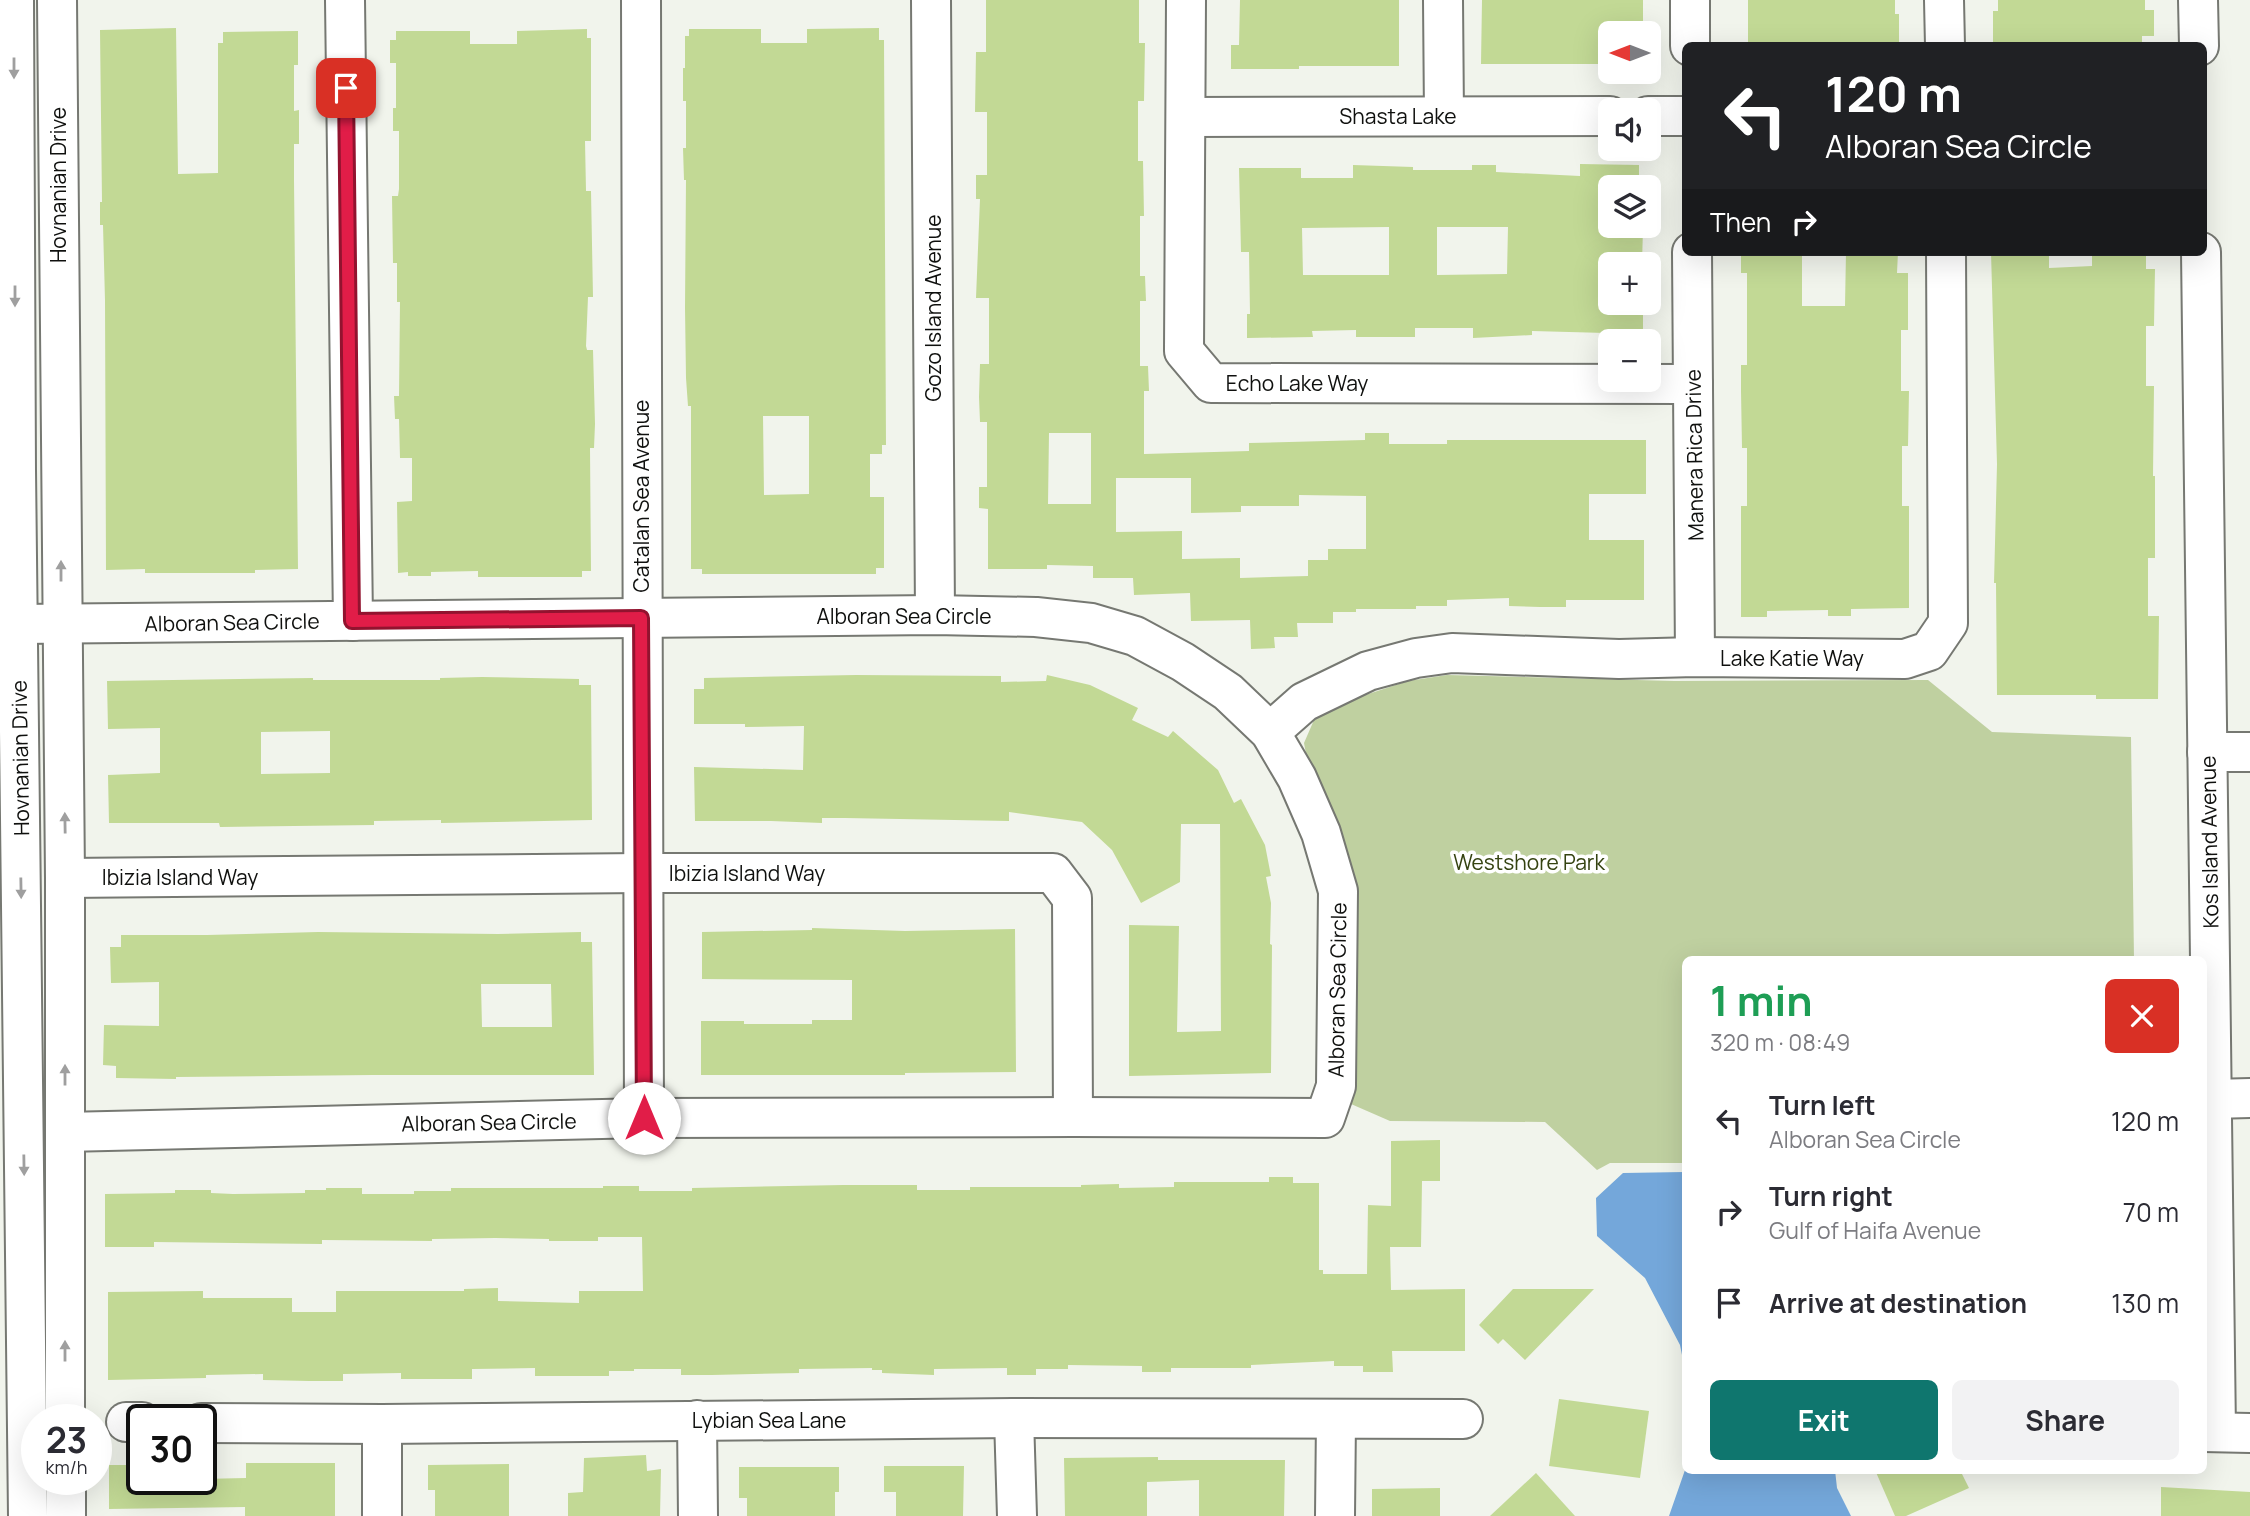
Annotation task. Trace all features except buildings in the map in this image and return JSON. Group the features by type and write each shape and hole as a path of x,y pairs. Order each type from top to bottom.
{"street":[{"name":"Hovnanian Drive","path":"14,0 28,1516"},
{"name":"Hovnanian Drive","path":"57,0 65,878 65,1404"},
{"path":"345,0 352,621"},
{"name":"Catalan Sea Avenue","path":"641,0 644,1118"},
{"name":"Gozo Island Avenue","path":"931,0 935,615"},
{"name":"Echo Lake Way","path":"1186,0 1184,351 1211,383 1693,384"},
{"path":"1443,0 1444,116"},
{"path":"1690,0 1690,42"},
{"path":"1944,0 1945,42"},
{"path":"2199,0 2199,42"},
{"name":"Shasta Lake","path":"1187,117 1598,116"},
{"path":"1661,116 1682,116"},
{"name":"Manera Rica Drive","path":"1692,256 1695,657"},
{"name":"Lake Katie Way","path":"1270,732 1304,702 1331,687 1368,671 1416,658 1452,653 1619,659 1905,659 1929,652 1948,623 1946,256"},
{"name":"Kos Island Avenue","path":"2201,256 2207,752 2232,1098 2223,1432"},
{"name":"Alboran Sea Circle","path":"18,624 935,615 1036,617 1091,624 1135,636 1183,662 1228,692 1270,732 1297,778 1321,833 1338,891 1336,1086 1325,1118 644,1118 65,1132"},
{"path":"2207,752 2250,752"},
{"name":"Ibizia Island Way","path":"65,878 1053,873 1072,898 1073,1116"},
{"path":"1014,1418 1017,1516"},
{"name":"Lybian Sea Lane","path":"217,1423 1014,1418 1463,1419"},
{"path":"1335,1516 1336,1419"},
{"path":"697,1420 698,1516"},
{"path":"382,1424 383,1516"},
{"path":"65,1495 66,1516"}],"green space":[{"name":"Westshore Park","path":"1447,675 1674,681 1928,680 1992,732 2131,737 2134,956 1682,956 1682,1163 1610,1163 1597,1170 1545,1122 1390,1121 1351,1104 1352,1000 1304,743 1314,720 1350,700 1408,681"}],"water":[{"path":"1682,1172 1682,1355 1680,1345 1645,1278 1597,1236 1596,1198 1623,1173"},
{"path":"1684,1474 1835,1474 1837,1488 1851,1516 1669,1516"}],"route":[{"path":"346,88 352,621 641,618 644,1118"}]}
